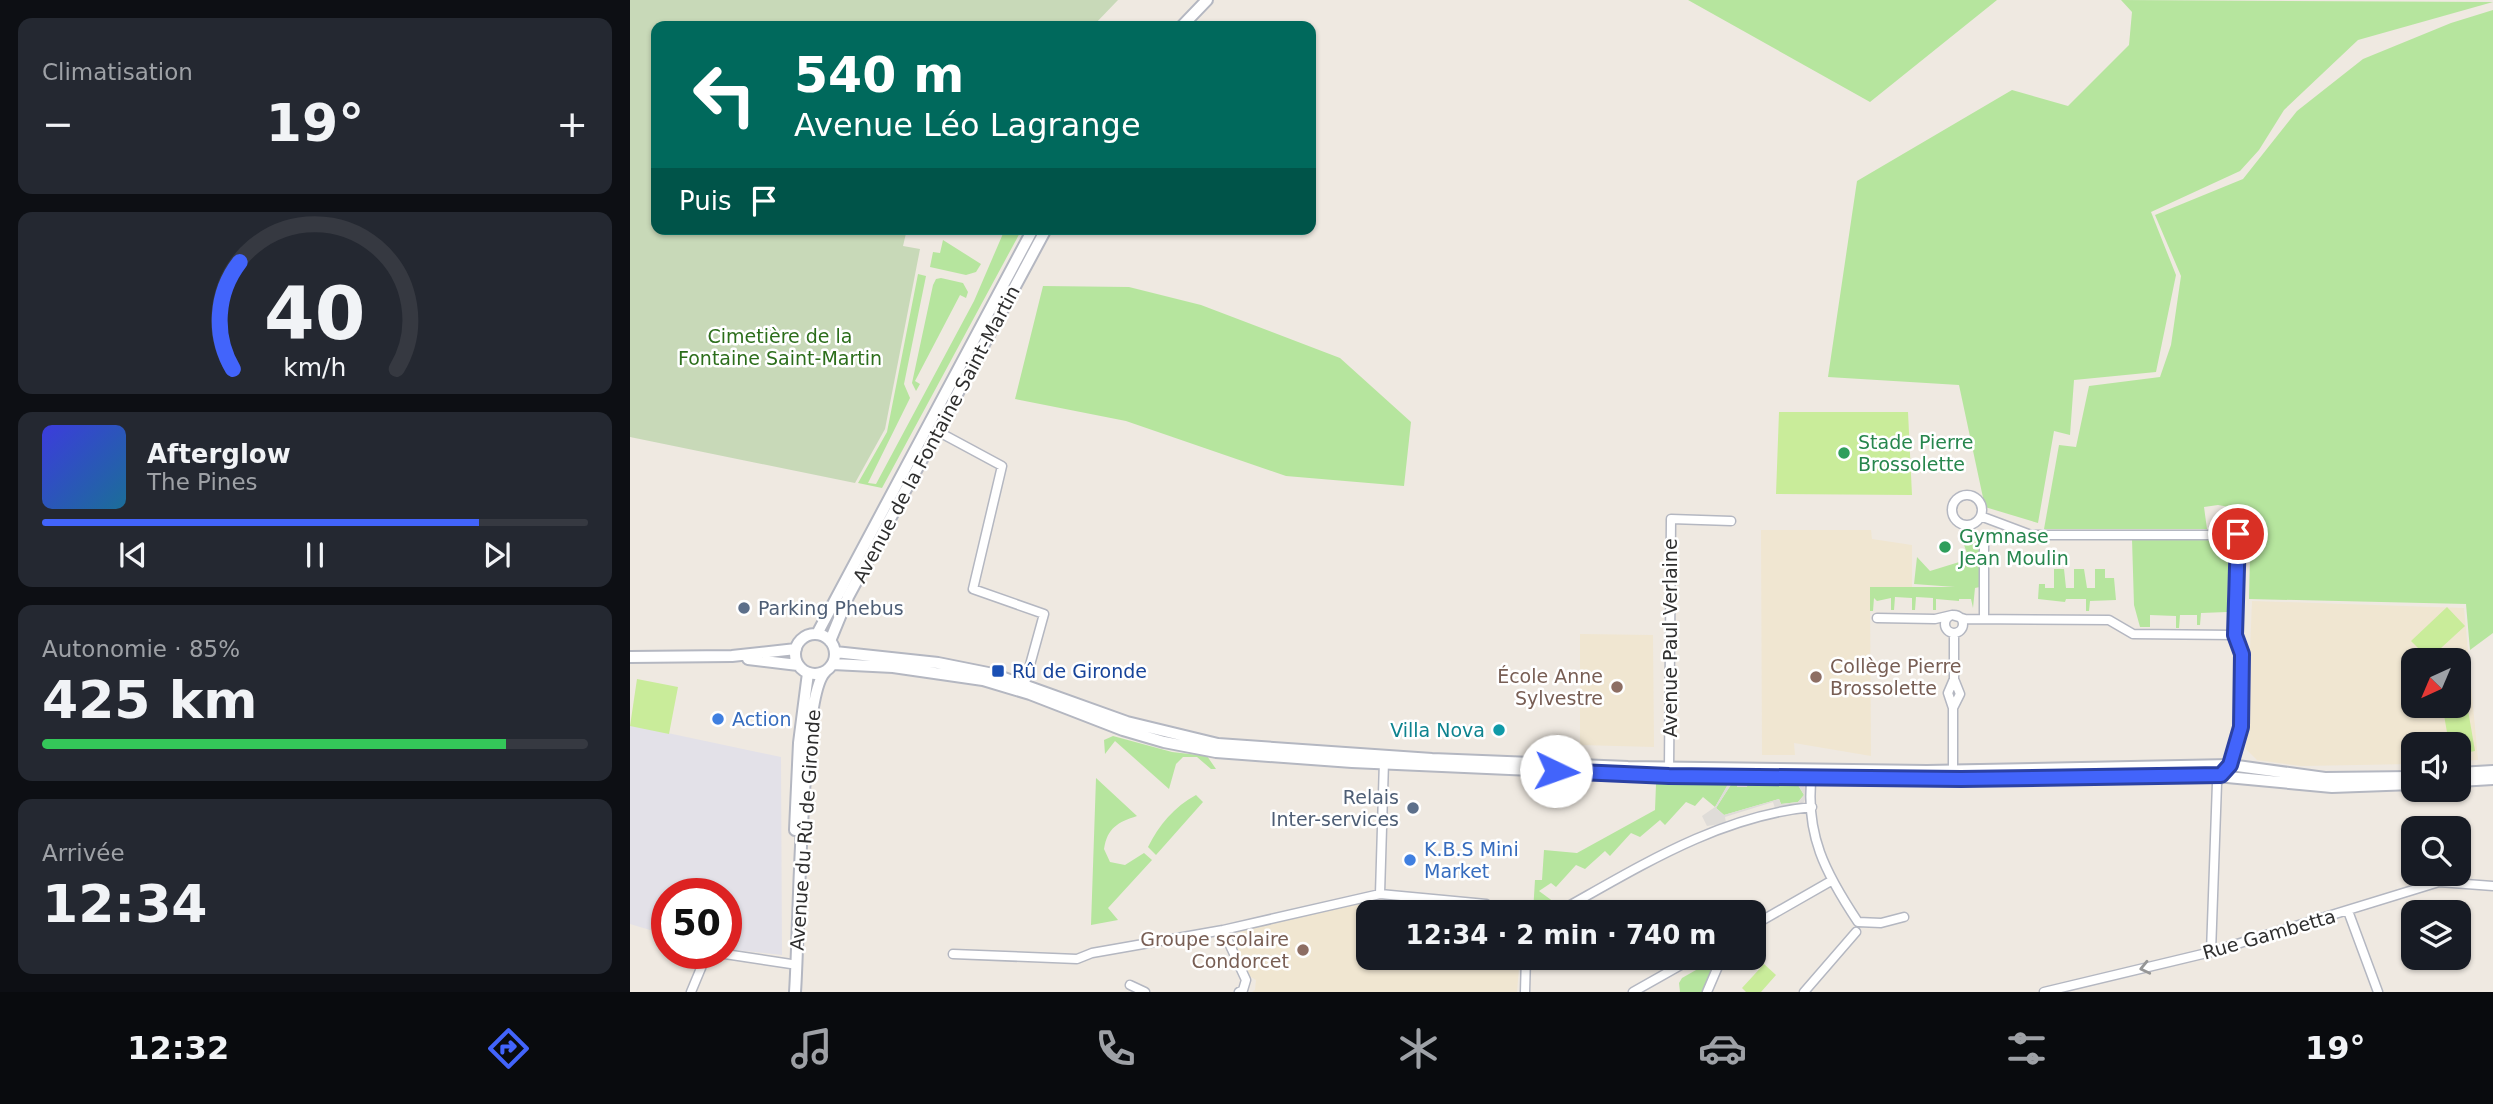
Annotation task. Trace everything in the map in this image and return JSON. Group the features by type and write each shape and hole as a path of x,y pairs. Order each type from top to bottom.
{"main road":[{"path":"1187,21 1207,0"},
{"name":"Avenue de la Fontaine Saint-Martin","path":"830,641 848,597 1030,235"},
{"name":"Avenue de la Fontaine Saint-Martin","path":"953,389 1043,235"},
{"name":"Avenue de la Fontaine Saint-Martin","path":"817,634 932,429"},
{"path":"630,657 732,656 796,649 806,637 817,634 830,641 831,663"},
{"path":"796,649 799,665"},
{"path":"732,656 799,665 808,673 831,663 938,663 1025,683 1127,722 1180,736 1218,744 1384,759"},
{"path":"831,663 893,667 982,680 1030,694 1123,730 1216,752 1669,772 2221,775 2332,787 2401,784"},
{"name":"Avenue du Rû de Gironde","path":"795,992 808,743 815,688 831,663"},
{"name":"Avenue du Rû de Gironde","path":"789,992 799,743 808,673"},
{"path":"1812,774 2230,765 2325,778 2401,777"},
{"path":"2471,772 2493,771"},
{"path":"2471,780 2493,779"}],"street":[{"path":"932,429 1002,466 973,589 1044,614 1025,683"},
{"path":"1983,517 2031,535 2225,535 2236,529 2235,635 2242,654 2241,727 2230,765 2217,783 2211,952"},
{"name":"Avenue Paul Verlaine","path":"1669,772 1671,519 1731,521"},
{"path":"1984,540 1984,619"},
{"path":"1877,618 1936,619 1956,616 1984,619 2109,620 2133,634 2235,635"},
{"path":"1945,625 1947,619 1956,616"},
{"path":"1954,633 1962,627 1961,620 1956,616"},
{"path":"1936,619 1954,633 1954,680 1960,694 1953,708 1953,771"},
{"path":"1380,894 1384,759"},
{"path":"1812,774 1812,807 1822,864 1858,922 1881,923 1904,917"},
{"path":"1581,900 1710,831 1782,810 1812,807"},
{"path":"1766,918 1832,881"},
{"name":"Rue Gambetta","path":"2044,992 2211,952 2439,881 2493,886"},
{"path":"953,954 1077,959 1092,953 1223,930 1380,894 1444,900"},
{"path":"2348,911 2378,992"},
{"path":"1223,930 1246,980 1243,990 1239,992"},
{"path":"1804,992 1856,932"},
{"path":"742,957 791,964"},
{"path":"691,992 701,969"},
{"path":"1525,992 1526,970"},
{"path":"1633,992 1672,970"},
{"path":"1707,992 1716,970"},
{"path":"1130,985 1144,992"}],"shaded area":[{"name":"Collège Pierre Brossolette","path":"1761,530 1871,530 1872,539 1912,545 1912,588 1870,588 1871,756 1794,743 1795,755 1762,755"},
{"path":"2252,601 2464,608 2468,648 2401,648 2401,718 2471,718 2471,684 2478,760 2471,760 2471,732 2401,732 2401,764 2301,766 2257,760 2246,749"},
{"name":"École Anne Sylvestre","path":"1580,634 1653,635 1654,747 1580,745"},
{"path":"630,725 781,757 782,955 742,951 742,878 651,878 651,930 630,924"},
{"path":"1637,779 1803,782 1807,794 1804,802 1798,806 1775,808 1773,802 1725,817 1726,823 1707,826 1702,816 1715,807 1728,784 1637,783","holes":["1732,783 1737,784 1737,787 1747,787 1748,784 1798,785 1804,795 1798,802 1781,804 1779,799 1724,815 1716,808"]},
{"name":"Groupe scolaire Condorcet","path":"1356,905 1356,970 1519,970 1517,992 1252,992 1255,990 1256,980 1249,976 1234,943 1239,931"}],"green space":[{"name":"Cimetière de la Fontaine Saint-Martin","path":"630,0 1118,0 1098,21 651,21 651,235 906,235 903,246 920,249 885,429 855,483 630,437"},
{"path":"1688,0 1997,0 1870,102"},
{"path":"2121,0 2493,2 2358,40 2284,110 2259,150 2240,171 2151,212 2176,275 2156,372 2074,380 2070,435 2054,431 2038,523 1985,507 1959,385 1828,377 1857,181 2012,90 2068,106 2129,45 2132,12"},
{"path":"2493,10 2493,633 2470,648 2466,604 2249,599 2251,511 2218,505 2204,507 2207,529 2044,529 2059,445 2076,447 2089,386 2160,377 2171,345 2181,276 2155,215 2243,179 2297,111 2363,59 2451,23"},
{"path":"1002,235 1019,235 882,488 858,483 887,432 918,274 926,276 904,384 910,398 868,483 876,484 974,301"},
{"path":"943,240 981,264 976,272 966,275 930,267 933,252 940,253"},
{"path":"936,279 963,283 968,292 966,298 960,295 915,381 920,384 916,391 912,383 933,285"},
{"path":"1043,286 1129,287 1201,305 1340,358 1411,422 1404,486 1286,476 1126,421 1015,399"},
{"name":"Stade Pierre Brossolette","path":"1779,412 1908,412 1912,495 1776,494"},
{"path":"2132,539 2229,539 2227,612 2201,613 2200,625 2197,625 2197,615 2180,615 2179,628 2176,628 2176,616 2150,615 2150,627 2140,627 2134,605"},
{"path":"1980,540 1980,587 1975,588 1973,608 1971,599 1936,599 1936,610 1933,610 1933,598 1916,597 1915,610 1912,610 1912,598 1895,597 1894,610 1891,610 1891,598 1877,601 1874,598 1873,611 1870,611 1870,587 1955,587 1914,584 1917,557 1930,571 1969,559 1963,542"},
{"path":"2054,569 2064,569 2066,588 2074,588 2074,569 2084,569 2087,588 2095,588 2095,569 2105,569 2105,578 2114,578 2116,600 2090,601 2089,611 2086,611 2086,599 2066,599 2065,602 2038,599 2039,584 2045,584 2045,588 2054,588"},
{"path":"2447,607 2465,626 2441,648 2418,648 2411,641"},
{"path":"637,679 678,687 669,734 630,726"},
{"path":"2445,718 2469,718 2475,751 2471,752 2471,732 2447,732"},
{"path":"1113,736 1172,752 1207,756 1216,769 1211,769 1197,757 1183,757 1176,764 1169,789 1115,741 1105,754 1104,740"},
{"path":"1096,778 1137,816 1119,824 1108,836 1104,849 1110,862 1125,865 1144,853 1152,860 1108,908 1118,920 1091,925"},
{"path":"1729,783 1715,807 1703,797 1695,806 1686,802 1665,825 1660,820 1640,837 1631,833 1610,856 1605,851 1585,869 1576,865 1556,887 1551,883 1539,891 1551,900 1534,900 1535,880 1542,880 1544,850 1577,853 1655,810 1656,784"},
{"path":"1732,783 1737,784 1737,787 1747,787 1747,784 1798,785 1804,795 1798,802 1781,804 1779,799 1724,815 1716,808"},
{"path":"1196,795 1203,802 1156,855 1148,847 1157,831 1174,811"},
{"path":"1766,966 1776,975 1761,992 1746,992 1742,988 1758,970 1766,970"},
{"path":"1696,970 1712,970 1703,992 1680,992 1679,983 1682,978"}],"place":[{"name":"Stade Pierre Brossolette","path":"1844,453"},
{"name":"Gymnase Jean Moulin","path":"1945,547"},
{"name":"Parking Phebus","path":"744,608"},
{"name":"Rû de Gironde","path":"998,671"},
{"name":"Collège Pierre Brossolette","path":"1816,677"},
{"name":"École Anne Sylvestre","path":"1617,687"},
{"name":"Action","path":"718,719"},
{"name":"Villa Nova","path":"1499,730"},
{"name":"Relais Inter-services","path":"1413,808"},
{"name":"K.B.S Mini Market","path":"1410,860"},
{"name":"Groupe scolaire Condorcet","path":"1303,950"}],"route":[{"path":"1556,771 1669,776 1961,779 2221,775 2230,765 2241,727 2242,654 2235,635 2238,534"}]}
